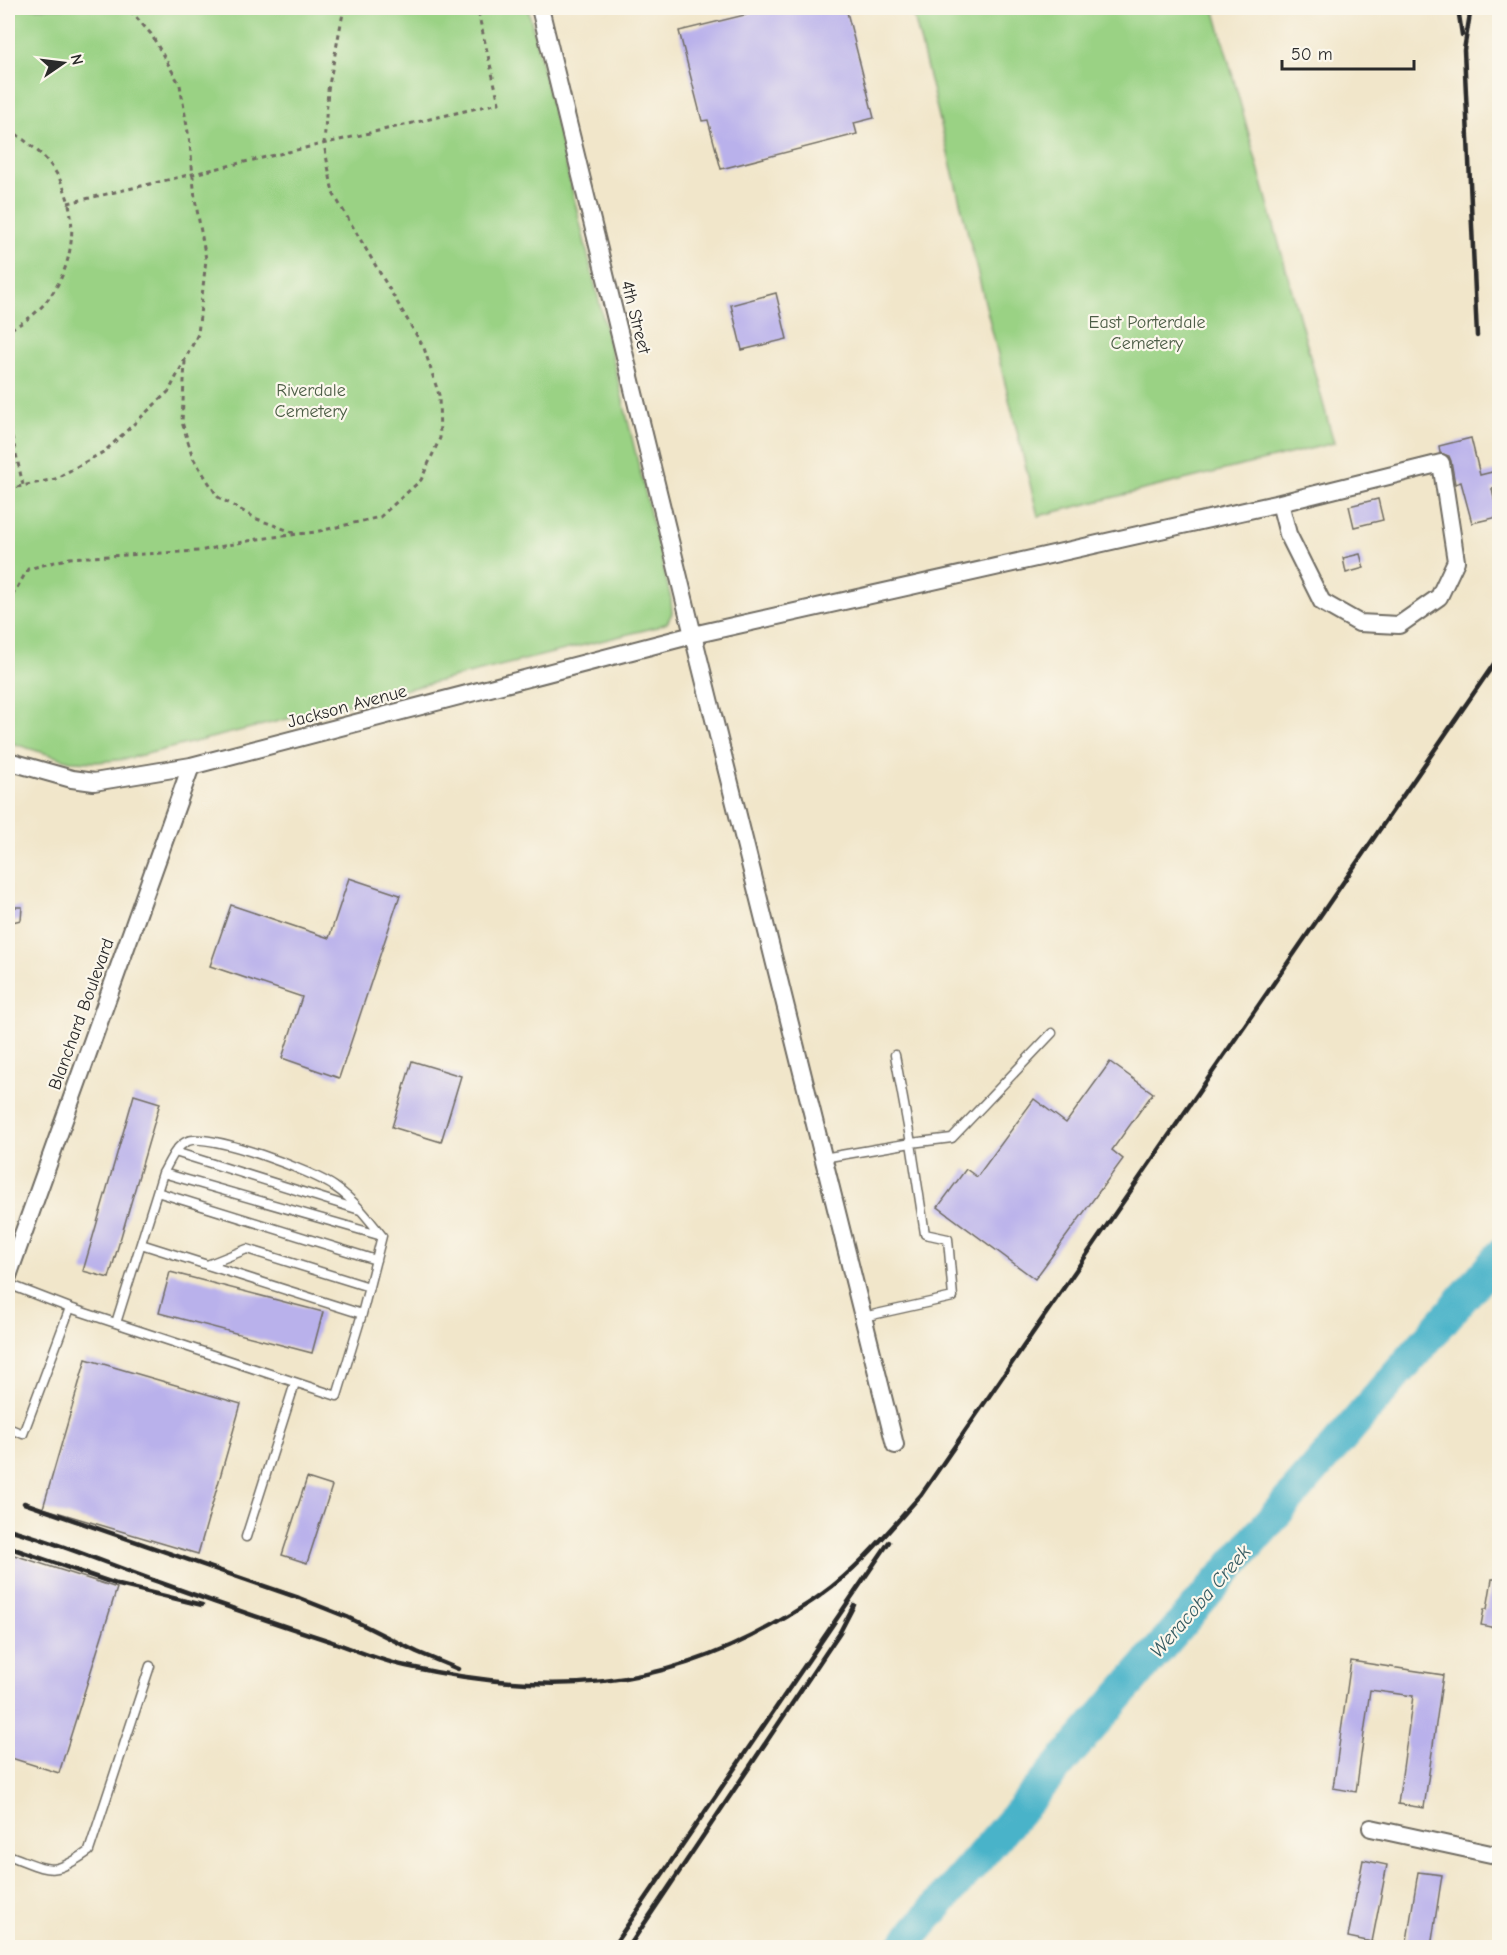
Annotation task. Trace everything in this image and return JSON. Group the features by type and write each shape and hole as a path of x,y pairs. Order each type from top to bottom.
{"street":[{"name":"4th Street","path":"540,8 693,635 895,1445"},
{"name":"Jackson Avenue","path":"8,761 72,779 94,782 191,766 693,635 1280,503 1441,464 1456,561 1439,597 1399,625 1359,623 1322,602 1288,534 1280,503"},
{"name":"Blanchard Boulevard","path":"8,1276 191,766"},
{"path":"1371,1828 1500,1856"}],"lane":[{"path":"823,1158 952,1138 1052,1033"},
{"path":"863,1317 953,1297 948,1239 925,1234 895,1055"},
{"path":"116,1323 163,1173 175,1152 188,1141 211,1140 302,1169 334,1186 363,1211 382,1236"},
{"path":"175,1152 363,1211"},
{"path":"163,1173 382,1236"},
{"path":"157,1192 376,1260"},
{"path":"8,1284 70,1308 337,1396 363,1314 382,1236"},
{"path":"141,1244 363,1314"},
{"path":"207,1265 247,1249 369,1287"},
{"path":"8,1428 23,1434 70,1308"},
{"path":"246,1537 296,1383"},
{"path":"8,1855 50,1870 60,1869 89,1851 150,1666"}],"path":[{"path":"8,489 55,479 105,451 169,391 198,334 206,259 180,85 151,34 128,8"},
{"path":"8,603 28,569 70,558 199,551 380,517 421,480 440,438 438,394 424,348 333,193 324,144 328,90 344,8"},
{"path":"68,203 499,103 477,8"},
{"path":"8,130 16,133 45,157 65,189 73,226 68,264 51,297 23,323 8,330"},
{"path":"185,360 182,422 193,458 218,497 257,519 299,534"},
{"path":"8,419 23,485"}],"green space":[{"name":"Riverdale Cemetery","path":"8,8 528,8 671,599 672,613 667,623 126,759 97,762 70,761 8,742"},
{"name":"East Porterdale Cemetery","path":"912,8 1214,8 1334,443 1038,516"}],"building":[{"path":"773,8 846,8 874,118 854,123 857,134 721,169 708,120 702,121 679,31"},
{"path":"776,293 787,339 742,350 731,305"},
{"path":"1471,438 1480,475 1500,470 1500,487 1492,489 1498,517 1472,523 1461,482 1455,484 1449,456 1440,453 1439,446"},
{"path":"1378,499 1383,520 1354,527 1349,506"},
{"path":"1360,554 1364,568 1346,573 1343,558"},
{"path":"349,878 400,895 339,1078 282,1058 302,997 210,966 231,905 329,938"},
{"path":"8,907 22,907 21,920 8,923"},
{"path":"412,1061 461,1076 441,1142 392,1127"},
{"path":"1110,1062 1153,1093 1112,1150 1123,1159 1035,1279 938,1207 966,1169 977,1177 1034,1099 1066,1123"},
{"path":"134,1095 160,1103 109,1278 83,1271"},
{"path":"170,1272 323,1312 312,1353 159,1313"},
{"path":"86,1359 241,1404 198,1554 43,1508"},
{"path":"307,1478 332,1486 307,1563 282,1555"},
{"path":"8,1553 117,1588 59,1773 8,1757"},
{"path":"1492,1579 1500,1579 1500,1629 1481,1625 1484,1609 1487,1609"},
{"path":"1351,1661 1443,1675 1424,1808 1398,1804 1413,1696 1370,1690 1356,1792 1333,1788"},
{"path":"1363,1860 1387,1865 1372,1942 1348,1937"},
{"path":"1418,1872 1442,1875 1431,1947 1406,1947"}],"waterway":[{"name":"Weracoba Creek","path":"901,1948 1500,1255"}],"railway":[{"path":"1458,8 1462,35"},
{"path":"1471,8 1464,50 1477,336"},
{"path":"8,1529 387,1661 457,1676 507,1682 555,1684 603,1681 649,1673 696,1660 742,1641 788,1616 818,1597 849,1572 921,1495 1500,655"},
{"path":"24,1503 299,1598 347,1617 417,1652 458,1669"},
{"path":"612,1948 889,1542"},
{"path":"8,1547 119,1585 202,1605"},
{"path":"628,1948 840,1632 854,1605"}]}
